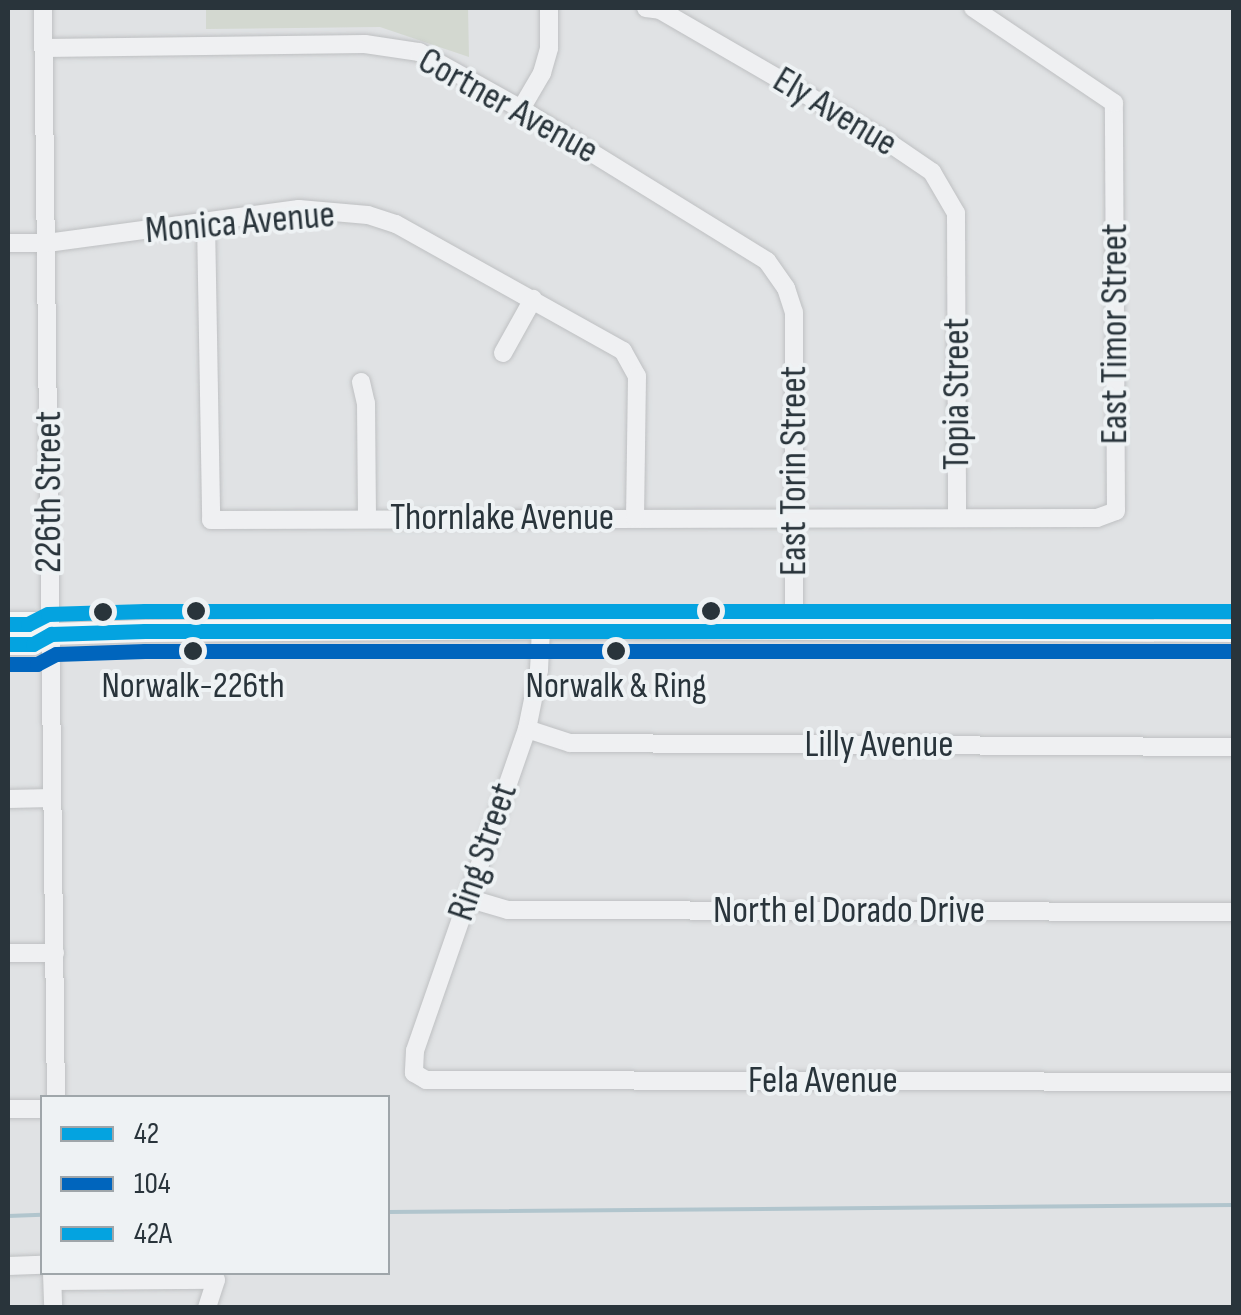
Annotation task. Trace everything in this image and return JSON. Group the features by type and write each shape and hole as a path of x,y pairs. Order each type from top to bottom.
{"main road":[{"path":"8,623 33,623 50,634"},
{"path":"8,644 33,644 50,634 541,629 1234,632"}],"street":[{"name":"226th Street","path":"43,8 56,1095"},
{"path":"521,109 542,73 550,48 550,8"},
{"name":"Ely Avenue","path":"646,8 660,10 891,144 932,172 956,214 956,269"},
{"name":"East Timor Street","path":"973,8 1114,103 1116,511 1097,518"},
{"name":"Cortner Avenue","path":"44,48 384,45 419,52 521,109 767,262 794,312"},
{"name":"Monica Avenue","path":"8,243 47,242 300,209 368,214 396,224 623,351 637,376 635,518"},
{"name":"Thornlake Avenue","path":"206,222 210,520 1097,518"},
{"name":"Topia Street","path":"956,269 957,518"},
{"path":"503,353 533,299"},
{"name":"East Torin Street","path":"794,312 794,630"},
{"path":"361,382 366,404 367,518"},
{"name":"Ring Street","path":"414,1073 415,1051 527,729 540,670 541,629"},
{"name":"Lilly Avenue","path":"527,729 570,743 1234,747"},
{"path":"8,799 52,798"},
{"name":"North el Dorado Drive","path":"466,898 508,910 1234,912"},
{"path":"8,954 55,953"},
{"name":"Fela Avenue","path":"414,1073 426,1080 1234,1082"},
{"path":"8,1110 40,1109"},
{"path":"8,1266 40,1271"},
{"path":"49,1275 53,1308"},
{"path":"97,1275 216,1280 207,1308"}],"shaded area":[{"path":"206,8 468,8 469,57 380,27 206,29"}],"waterway":[{"path":"390,1212 1234,1205"},
{"path":"8,1216 40,1215"}],"transit line":[{"name":"42A","path":"8,624 28,624 48,614 145,611 1234,611"},
{"name":"42","path":"8,644 33,644 51,634 145,631 1234,631"},
{"name":"104","path":"8,664 37,664 56,654 145,651 1234,651"}],"place":[{"name":"Norwalk-226th","path":"193,651"},
{"name":"Norwalk & Ring","path":"616,651"}]}
